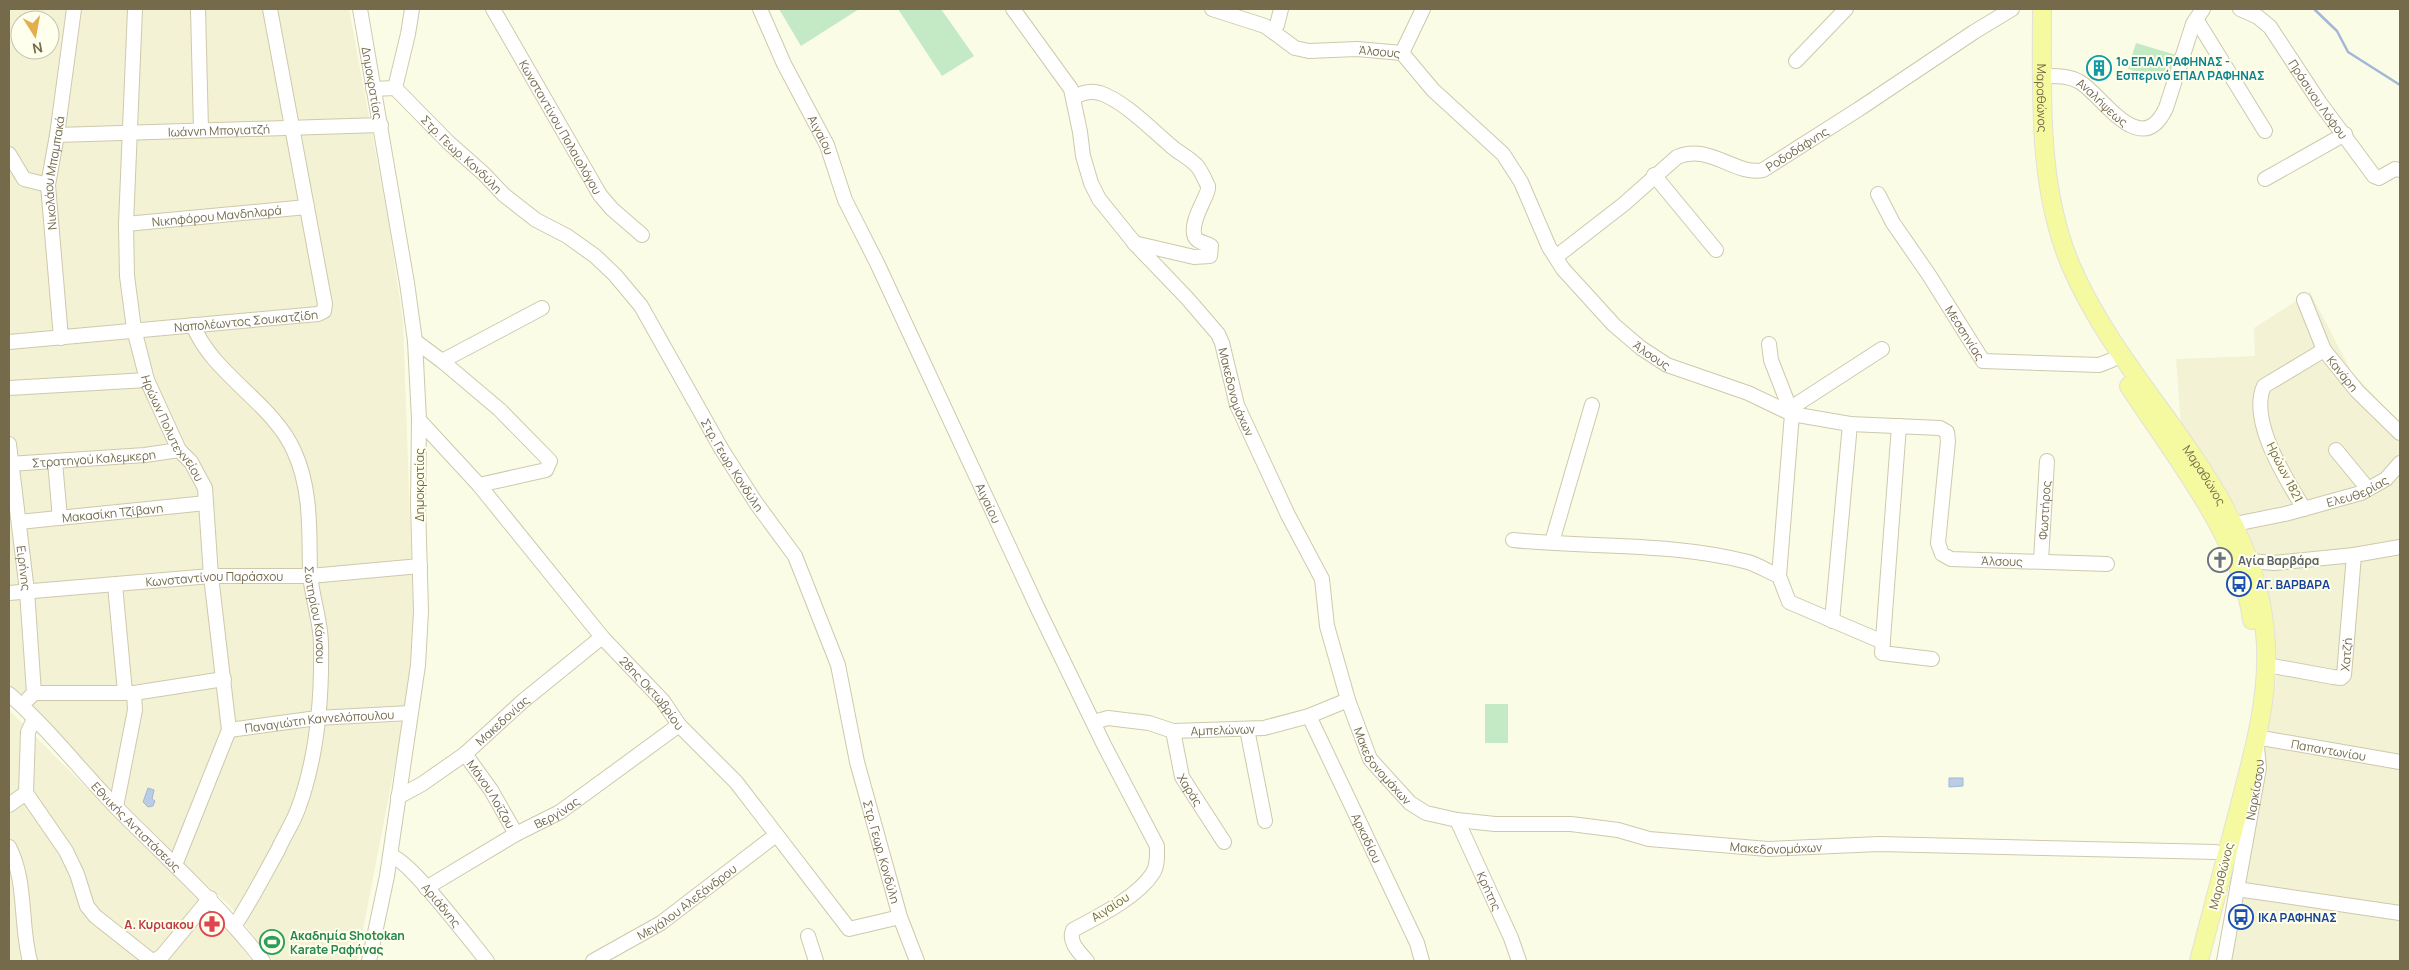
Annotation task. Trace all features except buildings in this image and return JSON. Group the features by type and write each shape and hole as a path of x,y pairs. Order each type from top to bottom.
{"main road":[{"name":"Μαραθώνος","path":"2030,9 2033,141 2037,181 2046,229 2054,255 2069,289 2112,360 2212,513 2229,529 2250,561 2262,610 2267,665 2256,737 2199,961"},
{"name":"Μαραθώνος","path":"2042,9 2044,132 2048,179 2057,226 2074,272 2109,336 2206,475 2229,529 2248,599 2254,635 2255,665 2249,716 2187,961"}],"street":[{"name":"Νικολάου Μπαμπακά","path":"61,338 48,185 57,135 74,9"},
{"name":"Ηρώων Πολυτεχνείου","path":"135,9 132,133 126,224 127,276 134,329 147,380 179,450 201,476 205,488 211,576 229,730 175,865"},
{"path":"198,9 201,130"},
{"name":"Ναπολέωντος Σουκατζίδη","path":"9,342 134,329 318,314 324,311 325,304 270,9"},
{"name":"Δημοκρατίας","path":"360,9 381,125 415,341 419,420 420,637 391,856 369,961"},
{"path":"374,89 395,88 412,9"},
{"name":"Κωνσταντίνου Παλαιολόγου","path":"493,9 600,195 612,209 642,235"},
{"name":"Αιγαίου","path":"760,9 784,64 827,145 845,200 878,263 1039,611 1157,846 1158,860 1153,873 1124,902 1074,930 1071,936 1072,942 1086,961"},
{"name":"Μακεδονομάχων","path":"1013,9 1074,97 1083,156 1091,183 1099,199 1134,243 1187,298 1218,334 1237,405 1288,515 1322,579 1327,626 1348,700 1370,759 1410,803 1426,813 1457,820 1495,824 1571,824 1618,830 1649,839 1768,849 1879,844 2216,852"},
{"path":"1272,30 1281,9"},
{"path":"1402,54 1422,9"},
{"path":"1796,62 1846,9"},
{"name":"Ροδοδάφνης","path":"1557,256 1624,204 1677,156 1692,153 1704,154 1749,171 1762,170 2012,9"},
{"name":"Πράσινου Λόφου","path":"2240,9 2258,17 2270,27 2320,103 2345,134 2374,176 2379,178 2395,169 2400,170"},
{"name":"Άλσους","path":"1218,10 1265,26 1294,48 1309,51 1357,49 1402,54 1438,95 1503,154 1520,182 1549,247 1557,256 1563,269 1614,325 1641,348 1667,365 1748,392 1792,414 1850,424 1940,428 1947,432 1948,441 1938,543 1942,554 1951,559 2041,560 2106,564"},
{"path":"2200,14 2265,130"},
{"name":"Αναλήψεως","path":"2042,76 2066,77 2078,81 2125,123 2136,127 2150,126 2160,120 2166,108 2200,14"},
{"name":"Στρ. Γεωρ. Κονδύλη","path":"395,88 504,195 536,220 567,236 595,256 615,275 640,306 722,450 756,503 795,556 838,665 857,762 900,917 917,961"},
{"path":"1074,97 1089,91 1108,96 1149,125 1172,147 1193,162 1199,169 1208,187 1208,192 1198,208 1194,235 1196,239 1211,246 1210,256 1194,257 1134,243"},
{"name":"Ιωάννη Μπογιατζή","path":"57,135 381,125"},
{"path":"2265,179 2345,134"},
{"path":"9,154 24,179 48,185"},
{"path":"1654,175 1716,250"},
{"name":"Μεσσηνίας","path":"1878,194 1892,223 1929,275 1983,361 2099,364 2112,360"},
{"name":"Νικηφόρου Μανδηλαρά","path":"126,224 306,207"},
{"name":"Κανάρη","path":"2304,300 2324,350 2357,391 2400,433"},
{"path":"442,361 542,308"},
{"name":"Σωτηρίου Κάνσου","path":"193,325 202,344 280,428 294,451 306,486 310,534 310,576 321,643 317,718 312,760 298,811 248,905 235,925"},
{"path":"415,341 500,410 550,461 546,470 479,485"},
{"path":"1768,344 1771,360 1792,414"},
{"path":"1882,349 1804,398 1797,404 1792,414 1779,576 1790,602 1883,642"},
{"name":"Ηρώων 1821","path":"2304,510 2268,442 2260,397 2264,386 2324,350"},
{"path":"9,388 147,380"},
{"path":"1552,542 1592,405"},
{"name":"28ης Οκτωβρίου","path":"419,420 479,485 602,637 663,701 680,725 736,782 849,928 900,917"},
{"path":"1832,621 1850,424"},
{"path":"1899,426 1882,653 1932,659"},
{"name":"Ειρήνης","path":"9,444 27,591 34,693"},
{"name":"Στρατηγού Καλεμκερη","path":"10,464 145,455 179,450"},
{"path":"2336,450 2368,489"},
{"name":"Φωστήρος","path":"2041,560 2047,461"},
{"path":"55,462 60,518"},
{"name":"Ελευθερίας","path":"2229,529 2304,510 2368,489 2386,478 2400,463"},
{"name":"Μακασίκη Τζίβανη","path":"19,522 206,503"},
{"path":"1513,540 1649,547 1713,555 1750,562 1779,576"},
{"path":"2250,561 2274,563 2354,555 2400,547"},
{"name":"Χατζή","path":"2267,665 2342,678 2344,675 2354,555"},
{"name":"Κωνσταντίνου Παράσχου","path":"9,592 211,576 310,576 420,566"},
{"path":"115,585 130,692 135,710 116,807"},
{"name":"Μακεδονίας","path":"398,797 422,784 465,754 523,701 602,637"},
{"path":"21,704 34,693 130,692 224,679"},
{"name":"Εθνικής Αντιστάσεως","path":"9,694 21,704 116,807 210,898 235,925 263,961"},
{"name":"Αμπελώνων","path":"1094,722 1108,718 1149,723 1173,731 1264,728 1309,716 1348,700"},
{"name":"Παναγιώτη Καννελόπουλου","path":"229,730 317,718 410,713"},
{"name":"Αρκαδίου","path":"1309,716 1417,943 1422,961"},
{"path":"34,718 28,732 26,793 66,851 77,874 87,906 95,916 153,961 162,956 210,898"},
{"name":"Βεργίνας","path":"426,888 516,834 571,805 680,725"},
{"path":"1247,729 1265,821"},
{"name":"Χαράς","path":"1173,731 1182,777 1224,842"},
{"name":"Παπαντωνίου","path":"2256,737 2400,762"},
{"name":"Ναρκίσσου","path":"2224,961 2259,768 2256,737"},
{"name":"Μάνου Λοΐζου","path":"465,754 491,790 516,834"},
{"path":"9,805 26,793"},
{"name":"Κρήτης","path":"1457,820 1511,938 1519,961"},
{"name":"Μεγάλου Αλεξάνδρου","path":"593,961 661,923 776,835"},
{"path":"9,847 17,871 24,932 30,961"},
{"name":"Αριάδνης","path":"391,856 398,859 426,888 487,961"},
{"path":"2237,888 2400,913"},
{"path":"808,936 814,956"}],"shaded area":[{"path":"9,9 349,9 389,225 403,321 414,632 403,723 357,961 274,961 231,907 159,840 9,687"},
{"path":"779,9 859,9 801,46"},
{"path":"898,9 941,9 974,56 942,76"},
{"path":"2136,43 2176,55 2168,81 2128,69"},
{"path":"2310,292 2351,371 2400,423 2400,961 2220,961 2277,675 2274,627 2263,569 2248,531 2237,508 2181,425 2176,359 2255,356 2254,328"},
{"path":"1485,704 1508,704 1508,743 1485,743"},
{"path":"9,710 229,931 251,961 9,961"}],"water":[{"path":"1949,778 1963,778 1963,786 1949,787"},
{"path":"148,788 154,790 152,799 155,801 153,806 148,807 143,802"}],"waterway":[{"path":"2314,9 2337,31 2348,52 2400,85"}],"place":[{"name":"1ο ΕΠΑΛ ΡΑΦΗΝΑΣ - Εσπερινό ΕΠΑΛ ΡΑΦΗΝΑΣ","path":"2099,68"},
{"name":"Αγία Βαρβάρα","path":"2220,560"},
{"name":"ΑΓ. ΒΑΡΒΑΡΑ","path":"2239,584"},
{"name":"ΙΚΑ ΡΑΦΗΝΑΣ","path":"2241,917"},
{"name":"Α. Κυριακου","path":"212,924"},
{"name":"Ακαδημία Shotokan Karate Ραφήνας","path":"272,942"}]}
